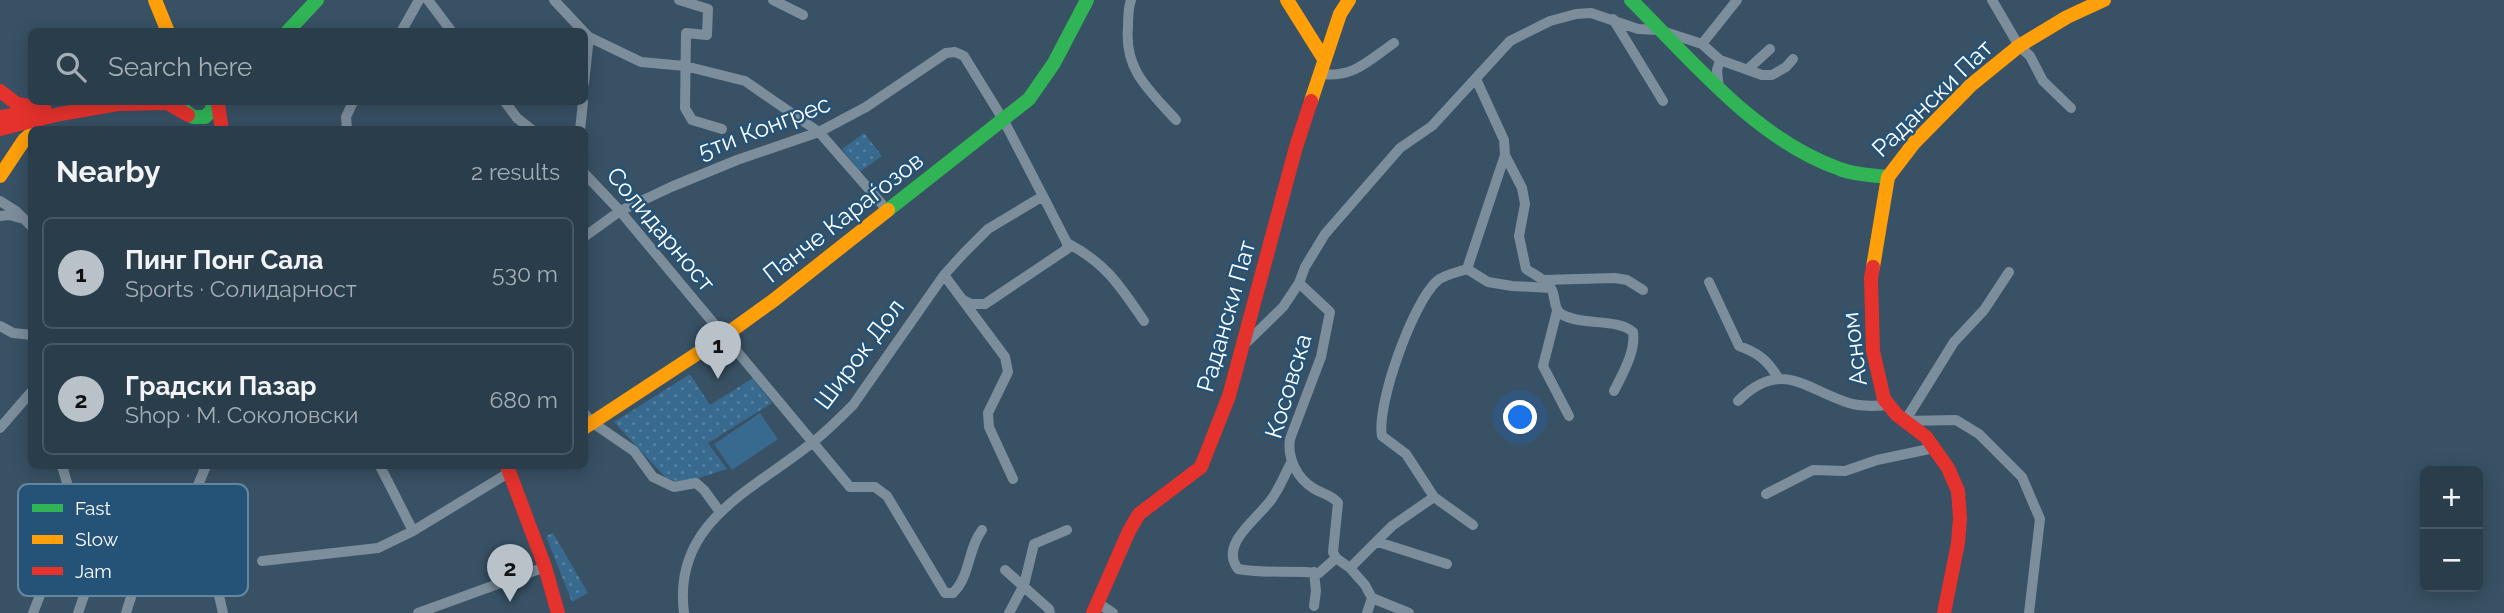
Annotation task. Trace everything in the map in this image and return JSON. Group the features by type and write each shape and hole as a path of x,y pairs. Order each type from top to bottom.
{"street":[{"path":"154,0 166,28"},
{"path":"291,28 317,0"},
{"path":"403,28 419,0"},
{"path":"428,0 449,28"},
{"path":"554,0 581,28"},
{"path":"679,0 708,9 707,35 686,33 685,107 692,120 722,129"},
{"path":"773,0 803,15"},
{"name":"Панче Караѓозов","path":"588,420 724,337 1004,121 1030,99 1046,77 1061,52 1072,21 1087,0"},
{"path":"1131,0 1127,41 1130,61 1141,80 1175,120"},
{"path":"1287,0 1324,59"},
{"name":"Радански Пат","path":"1096,608 1139,514 1201,467 1228,396 1296,147 1340,14 1349,0"},
{"name":"Радански Пат","path":"1630,0 1719,90 1789,145 1841,170 1888,177 1914,143 1972,85 2019,46 2067,17 2104,0"},
{"path":"1737,0 1702,44 1720,60 1762,75 1772,75 1786,67 1793,59"},
{"path":"1993,0 2019,46 2030,56 2043,82 2071,107"},
{"name":"Косовска","path":"1240,349 1283,307 1325,234 1400,148 1433,125 1510,41 1550,21 1591,13 1638,29 1659,30 1702,44"},
{"path":"1613,19 1663,101"},
{"path":"588,34 641,62 685,66 745,81 819,132 888,211"},
{"path":"1320,74 1335,75 1354,71 1394,43"},
{"path":"1748,69 1770,49"},
{"name":"5ти Конгрес","path":"588,234 620,211 712,170 819,132 866,107 946,53 955,52 964,56 1004,121"},
{"path":"1719,90 1717,70 1720,60"},
{"path":"1476,79 1504,139 1506,155 1522,188 1525,204 1519,236 1526,269 1551,288 1558,311 1544,366 1569,416"},
{"path":"0,91 17,104 47,114"},
{"path":"0,130 83,105"},
{"path":"0,117 126,105"},
{"path":"188,111 205,117 215,105"},
{"path":"216,105 221,126"},
{"path":"347,126 346,117 352,105"},
{"path":"507,105 527,126"},
{"path":"580,126 583,105"},
{"path":"188,111 200,126"},
{"path":"37,126 47,114"},
{"path":"963,300 971,304 985,304 1067,249 1067,243 1004,121"},
{"path":"0,176 28,136"},
{"path":"1468,269 1506,155"},
{"name":"Солидарност","path":"588,177 620,211 850,487 875,487 887,496 945,593 953,593 960,587 975,539 982,530"},
{"name":"Асном","path":"1888,177 1871,278 1875,361 1879,383 1888,405 1926,438 1948,468 1958,491 1960,518 1944,613"},
{"name":"Широк Дол","path":"684,613 684,577 695,543 706,526 750,486 813,442 853,405 944,275 988,229 1043,196"},
{"path":"0,201 28,223"},
{"path":"0,216 9,215 28,224"},
{"path":"1067,243 1090,255 1113,277 1144,321"},
{"path":"1468,269 1488,282 1551,288"},
{"path":"1468,269 1438,279 1418,308 1385,397 1380,426 1382,436 1406,454 1434,497 1473,525"},
{"path":"1905,421 1955,342 1984,310 2009,272"},
{"path":"944,275 1009,365 1009,372 988,413 988,419 989,427 1013,479"},
{"path":"1541,280 1615,278 1628,280 1643,290"},
{"path":"1709,282 1740,346 1757,353 1770,365 1779,379"},
{"name":"Косовска","path":"1299,283 1329,312 1321,357 1288,450 1291,463 1310,487 1333,496 1338,503 1333,552 1336,558"},
{"path":"1558,311 1564,316 1591,323 1627,326 1633,332 1629,360 1614,391"},
{"path":"0,326 13,333 28,335"},
{"path":"1738,401 1748,391 1779,379 1808,384 1849,403 1888,405"},
{"path":"0,428 28,396"},
{"path":"1905,421 1956,420 1979,434 2022,477 2040,519 2029,613"},
{"path":"588,422 634,451 653,477 674,487 696,483 720,512"},
{"path":"1766,495 1813,470 1844,471 1877,460 1934,448"},
{"path":"1291,463 1273,498 1234,544 1231,558 1238,569 1323,572 1336,558 1350,568 1372,598 1409,613"},
{"path":"382,469 413,531"},
{"path":"262,561 377,548 413,531 511,469"},
{"path":"513,469 558,613"},
{"path":"1350,568 1392,526 1434,497"},
{"path":"1009,613 1024,585 1034,544 1067,530"},
{"path":"1377,542 1447,564"},
{"path":"418,613 545,567"},
{"path":"1005,570 1024,585 1050,613"},
{"path":"1314,572 1314,606"},
{"path":"33,613 40,596"},
{"path":"78,613 84,596"},
{"path":"126,613 131,596"},
{"path":"1367,613 1372,598"},
{"path":"1096,608 1113,613"}],"shaded area":[{"path":"864,133 882,156 860,172 842,149"},
{"path":"690,374 710,405 753,378 772,403 708,443 727,469 683,483 666,478 614,422"},
{"path":"760,413 778,439 732,470 714,444"},
{"path":"553,533 588,593 572,602 546,536"}],"traffic: fast":[{"path":"291,28 317,0"},
{"path":"888,210 1029,99 1054,63 1087,0"},
{"path":"1631,0 1727,96 1780,139 1809,156 1845,171 1888,177"},
{"path":"184,110 193,117 205,117 212,110 213,105"}],"traffic: slow":[{"path":"155,0 166,28"},
{"path":"1287,0 1324,59"},
{"path":"1311,101 1340,14 1349,0"},
{"path":"1873,267 1888,177 1914,143 1971,85 2019,46 2067,17 2104,0"},
{"path":"0,176 28,136"},
{"path":"588,425 724,336 888,210"}],"traffic: jam":[{"path":"0,91 17,104 35,107"},
{"path":"1093,613 1139,514 1201,467 1229,396 1296,147 1311,101"},
{"path":"0,129 60,114 112,105"},
{"path":"170,105 188,115"},
{"path":"218,105 221,126"},
{"path":"0,117 45,110"},
{"path":"1873,267 1873,351 1884,399 1897,415 1926,437 1948,468 1958,491 1958,543 1944,613"},
{"path":"508,469 545,567 558,613"}],"place":[{"name":"Пинг Понг Сала","path":"718,379"},
{"name":"Градски Пазар","path":"510,602"}]}
